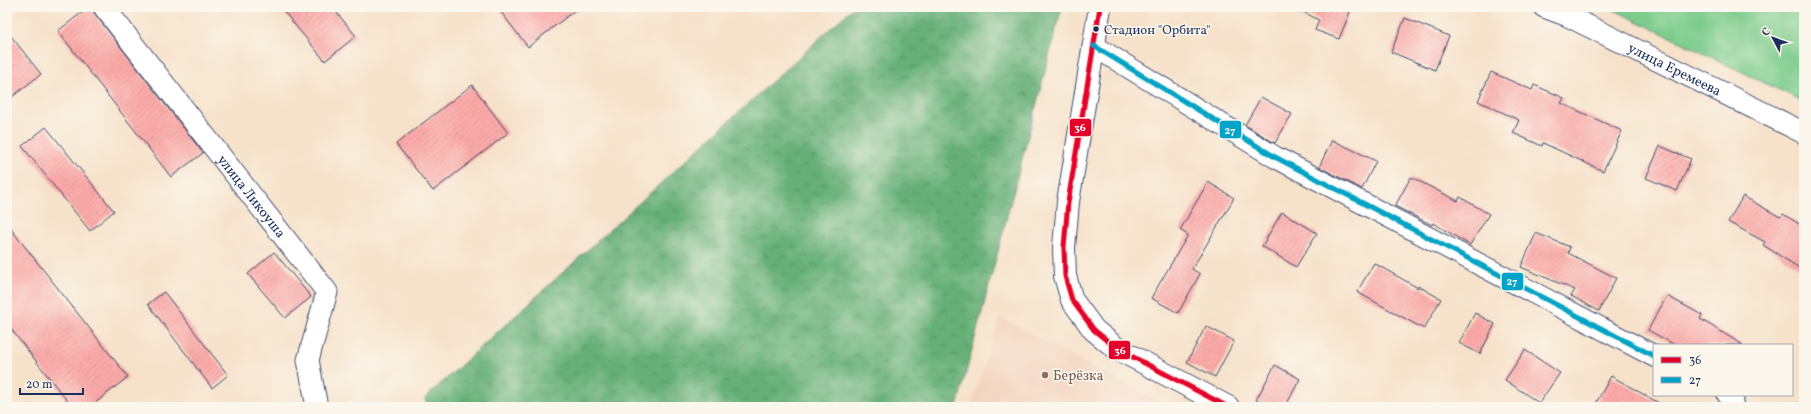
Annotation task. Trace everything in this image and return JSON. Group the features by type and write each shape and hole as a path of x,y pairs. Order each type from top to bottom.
{"street":[{"name":"улица Ликоуша","path":"104,7 327,292 308,360 317,407"},
{"path":"1100,7 1068,202 1064,247 1065,276 1072,300 1094,330 1116,348 1228,407"},
{"name":"улица Еремеева","path":"1544,7 1568,16 1804,133"},
{"path":"1094,46 1275,157 1653,355"}],"shaded area":[{"name":"Берёзка","path":"1000,317 1048,343 1169,407 971,407"}],"green space":[{"path":"854,7 1062,7 957,407 427,407 425,398"},
{"path":"1608,7 1804,7 1804,102"}],"building":[{"path":"89,7 92,8 95,14 203,153 171,177 58,31"},
{"path":"280,7 332,7 356,36 325,61"},
{"path":"497,7 579,7 528,47"},
{"path":"1293,7 1352,7 1339,39 1315,30 1319,20"},
{"path":"1405,18 1449,36 1435,70 1391,52"},
{"path":"7,31 41,74 7,101"},
{"path":"1491,72 1532,90 1534,85 1564,98 1561,103 1622,131 1603,171 1543,143 1542,146 1513,133 1519,120 1478,101"},
{"path":"472,85 508,133 433,191 396,144"},
{"path":"1261,97 1292,114 1275,143 1245,125"},
{"path":"46,127 114,211 90,231 22,146"},
{"path":"1332,140 1376,161 1362,189 1319,167"},
{"path":"1660,146 1691,159 1677,191 1646,178"},
{"path":"1411,177 1458,201 1460,197 1489,214 1470,245 1433,223 1432,225 1395,206"},
{"path":"1208,182 1234,198 1192,269 1200,274 1178,313 1151,298 1188,235 1180,230"},
{"path":"1743,196 1780,217 1783,214 1804,227 1804,271 1763,245 1765,242 1728,222"},
{"path":"1282,212 1317,233 1296,267 1262,246"},
{"path":"7,224 128,377 90,407 72,407 7,324"},
{"path":"1536,233 1570,247 1568,253 1616,278 1599,311 1571,296 1575,290 1521,267"},
{"path":"274,252 311,297 285,318 248,274"},
{"path":"1374,263 1441,299 1424,329 1357,292"},
{"path":"164,292 228,375 212,388 148,304"},
{"path":"1667,296 1702,315 1700,319 1741,344 1673,344 1648,330"},
{"path":"1475,313 1495,324 1480,354 1459,343"},
{"path":"1206,326 1234,341 1215,377 1187,362"},
{"path":"1525,350 1560,373 1539,403 1505,380"},
{"path":"1275,365 1300,379 1285,407 1269,407 1256,400"},
{"path":"1611,376 1666,407 1594,407"}],"transit line":[{"name":"36","path":"1100,7 1068,202 1064,247 1065,276 1072,300 1094,330 1116,348 1228,407"},
{"name":"27","path":"1094,46 1275,157 1653,355"}],"place":[{"name":"Стадион \"Орбита\"","path":"1096,29"},
{"name":"Берёзка","path":"1045,375"}]}
